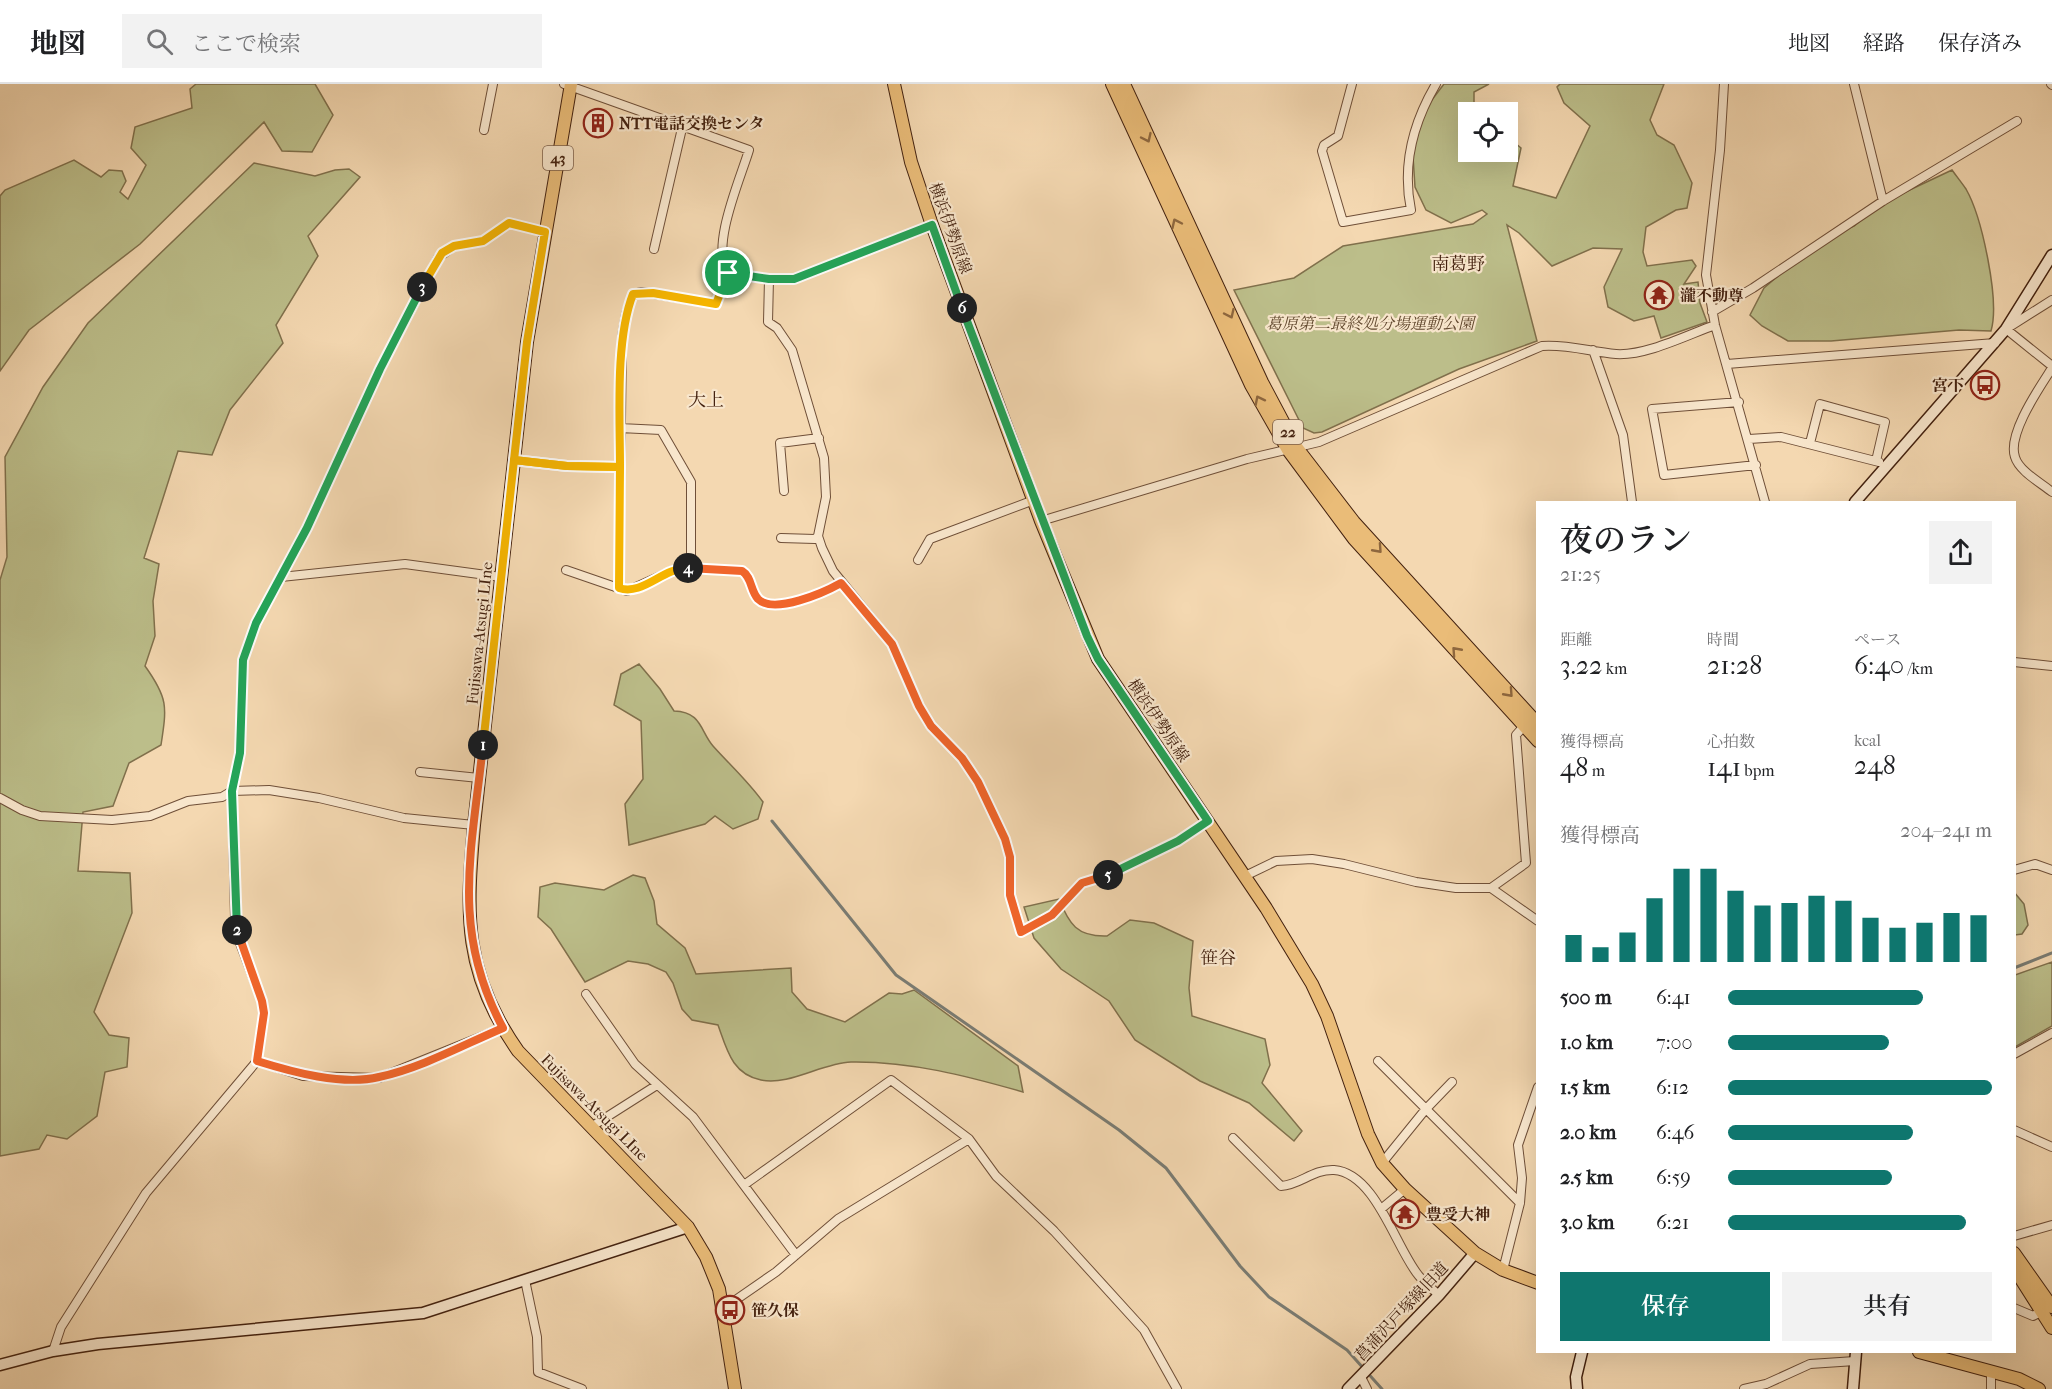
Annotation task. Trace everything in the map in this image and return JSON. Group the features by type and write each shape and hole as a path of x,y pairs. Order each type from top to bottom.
{"main road":[{"name":"横浜伊勢原線","path":"894,84 911,162 932,225 1041,520 1098,659 1245,876 1312,984 1328,1016 1368,1134 1382,1163 1405,1189 1475,1252 1503,1270 1536,1282"},
{"name":"22","path":"1112,84 1251,385 1354,539 1536,739"},
{"name":"22","path":"1124,84 1293,449 1354,522 1536,722"},
{"name":"Fujisawa-Atsugi LIne","path":"568,85 527,342 474,825 468,893 471,936 482,981 503,1028 525,1060 688,1227 712,1268 724,1308 735,1389"},
{"path":"2016,1256 2048,1309 2052,1328"},
{"path":"2016,1270 2048,1309"},
{"path":"1923,1353 1991,1370 2039,1389"}],"street":[{"path":"484,130 493,84"},
{"path":"1352,84 1338,136 1324,145 1322,151 1343,222 1411,210 1407,174 1411,146 1419,118 1436,84"},
{"path":"1724,84 1720,150 1706,275 1715,325 1739,402 1765,501"},
{"path":"1854,84 1883,201"},
{"path":"568,85 683,124 749,150 724,233 721,263 728,273 769,279 794,279 932,225"},
{"path":"1712,312 1753,288 1883,201 2018,121"},
{"path":"654,249 683,124"},
{"path":"53,1351 61,1327 146,1192 257,1061 264,1013 262,1001 240,943 235,918 232,791 240,753 243,660 256,623 307,528 380,369 442,253 454,246 483,241 509,223 545,232"},
{"path":"1856,501 2007,329 2052,255"},
{"path":"619,588 623,326 633,294 653,293 716,304 728,273"},
{"path":"769,279 768,322 781,334 792,350 824,458 827,494 818,536 833,572 892,644 919,706 931,726 962,758 978,782 1005,839 1010,857 1010,895 1021,932 1052,915 1082,883 1109,874 1178,841 1208,821"},
{"path":"2007,329 2052,300"},
{"path":"1041,520 1247,459 1319,442 1542,346 1564,344 1617,354 1637,352 1715,325"},
{"path":"2007,329 2052,367 2025,412 2014,446 2015,457 2019,465 2052,492"},
{"path":"1727,364 1995,343"},
{"path":"1593,350 1623,435 1632,501"},
{"path":"1739,402 1652,409 1664,475 1756,465"},
{"path":"1810,443 1820,404 1885,422 1876,461"},
{"path":"620,428 661,430 688,475 692,491 691,568"},
{"path":"1749,439 1781,437 1889,465"},
{"path":"784,491 780,443 819,438"},
{"path":"514,460 567,466 620,467"},
{"path":"918,560 930,539 1034,500"},
{"path":"782,538 815,539 818,536"},
{"path":"281,577 405,564 501,577"},
{"path":"566,570 627,591 655,580 669,570 691,568 742,571 746,573 758,599 768,604 808,598 841,583"},
{"path":"2016,662 2052,666"},
{"path":"1491,888 1526,863 1516,735 1524,726"},
{"path":"420,772 479,778"},
{"path":"0,798 22,810 40,816 112,820 150,816 188,801 222,797 232,791 288,793 404,818 474,825"},
{"path":"1245,876 1276,861 1312,860 1366,869 1416,882 1456,888 1491,888 1536,920"},
{"path":"2016,869 2036,864 2052,870"},
{"path":"586,994 634,1064 693,1117 796,1255"},
{"path":"257,1061 303,1076 366,1079 397,1072 503,1028"},
{"path":"2016,1053 2052,1033"},
{"path":"1378,1061 1520,1203"},
{"path":"744,1185 891,1080 969,1139 996,1176 1054,1231 1144,1330 1177,1389"},
{"path":"1382,1163 1425,1110 1452,1082"},
{"path":"591,1127 657,1085"},
{"path":"1503,1270 1520,1203 1522,1178 1518,1145 1536,1093"},
{"path":"2016,1131 2052,1147"},
{"path":"1233,1138 1281,1186 1287,1186 1312,1173 1335,1170 1357,1182 1380,1209 1418,1275 1439,1295"},
{"path":"724,1308 796,1255 838,1219 969,1139"},
{"path":"1380,1209 1405,1189"},
{"path":"2016,1235 2052,1225"},
{"path":"0,1365 53,1351 393,1318 446,1307 688,1227"},
{"name":"菖蒲沢戸塚線旧道","path":"1348,1389 1439,1295 1475,1252"},
{"path":"525,1280 537,1337 538,1372 582,1389"},
{"path":"2016,1309 2033,1316 2048,1309"},
{"path":"1577,1389 1577,1372 1582,1353"},
{"path":"1744,1389 1766,1384 1810,1364 1856,1356 1853,1389"},
{"path":"1991,1370 1991,1389"},
{"path":"1365,1373 1367,1389"}],"green space":[{"path":"196,84 315,84 333,115 312,152 282,151 264,122 140,244 29,330 0,371 0,196 5,190 74,160 101,177 109,170 122,171 126,181 120,192 128,199 146,165 131,148 135,127 192,108 190,89"},
{"name":"葛原第二最終処分場運動公園","path":"1444,84 1489,84 1474,92 1474,102 1458,102 1458,162 1518,162 1518,145 1521,148 1513,186 1556,198 1590,126 1564,103 1557,87 1560,84 1664,84 1650,120 1657,135 1674,145 1692,183 1687,208 1676,210 1646,227 1643,252 1647,266 1692,260 1696,266 1684,284 1698,282 1700,303 1707,322 1661,338 1654,316 1634,321 1608,307 1604,287 1622,249 1593,248 1552,266 1519,233 1507,225 1537,341 1459,369 1322,432 1314,433 1303,428 1234,290 1294,278 1343,246 1473,224 1487,214 1482,210 1451,223 1426,210 1415,187 1412,141 1428,105"},
{"path":"254,163 315,176 335,170 349,169 360,177 308,236 318,256 276,325 283,343 230,410 212,455 178,451 144,558 159,564 153,601 155,636 145,666 158,686 164,703 161,745 129,763 113,806 83,812 78,871 130,873 132,913 94,1012 109,1035 129,1038 127,1067 105,1072 97,1116 67,1139 47,1135 39,1149 0,1156 0,580 7,557 5,457 43,387 88,323"},
{"path":"1952,170 1966,189 1972,202 1983,238 1993,300 1991,331 1959,330 1831,341 1788,341 1762,326 1750,315 1764,288 1822,238 1854,226 1882,203"},
{"path":"639,664 660,689 674,711 690,715 699,723 713,746 757,794 763,802 758,819 733,829 715,816 705,824 629,845 625,804 643,779 641,721 614,705 621,674"},
{"path":"633,875 645,878 654,901 657,924 685,948 696,974 791,968 792,992 807,1009 845,1022 889,993 902,994 914,990 1018,1066 1023,1092 938,1071 873,1062 840,1063 783,1080 761,1080 751,1077 737,1067 732,1060 718,1025 692,1020 682,1009 673,983 666,972 648,964 628,961 585,982 551,929 538,917 540,887 555,883 604,890"},
{"path":"2016,894 2024,904 2028,925 2022,934 2016,935"},
{"path":"1059,899 1071,922 1088,934 1107,936 1130,920 1154,923 1193,941 1189,988 1192,1016 1265,1039 1270,1065 1262,1083 1302,1131 1294,1141 1249,1103 1200,1081 1135,1040 1109,1001 1061,969 1034,938 1024,907"},
{"path":"2052,962 2052,1026 2016,1046 2016,975"}],"waterway":[{"path":"772,821 896,975 1119,1130 1166,1168 1240,1266 1269,1297 1347,1350 1382,1389"},
{"path":"2016,967 2052,953"}],"place":[{"name":"NTT電話交換センタ","path":"598,123"},
{"name":"瀧不動尊","path":"1659,295"},
{"name":"宮下","path":"1985,385"},
{"name":"豊受大神","path":"1405,1214"},
{"name":"笹久保","path":"730,1310"}],"district":[{"name":"南葛野","path":"1458,264"},
{"name":"大上","path":"706,400"},
{"name":"笹谷","path":"1218,958"}],"route":[{"path":"728,273 716,304 653,293 633,294 622,336 620,467 567,466 514,460 468,893 469,922 477,965 487,994 503,1028 379,1078 303,1076 257,1061 264,1013 262,1001 240,943 235,918 232,791 240,753 241,677 249,640 307,528 380,369 438,258 454,246 471,245 483,241 509,223 545,232 527,342 514,460 567,466 610,467 620,467 619,588 627,591 638,588 669,570 678,568 742,571 749,577 750,586 758,599 768,604 808,598 841,583 892,644 919,706 931,726 962,758 994,811 1010,857 1010,895 1021,932 1052,915 1082,883 1109,874 1178,841 1208,821 1098,659 1087,636 1041,520 932,225 794,279 769,279 728,273"}]}
